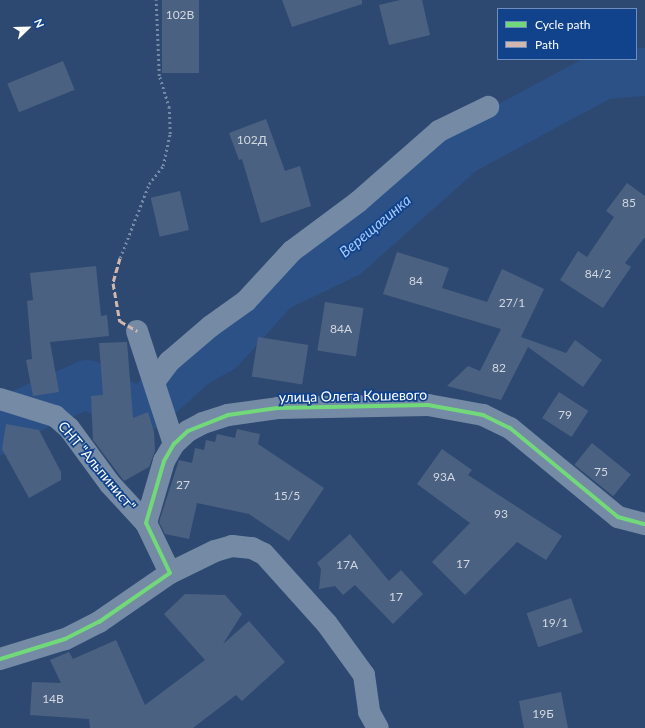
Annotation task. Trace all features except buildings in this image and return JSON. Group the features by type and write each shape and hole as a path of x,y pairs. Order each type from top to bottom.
{"street":[{"path":"154,382 170,361 211,326 246,301 292,251 358,202 439,131 488,107"},
{"path":"137,330 174,444"},
{"name":"СНТ \"Альпинист\"","path":"0,399 55,416 69,428 110,484 146,523"},
{"name":"улица Олега Кошевого","path":"146,523 164,461 174,444 188,431 203,423 228,415 278,408 428,405 452,407 483,415 510,428 618,517 645,524"},
{"path":"146,523 170,573"},
{"path":"0,659 65,639 99,622 170,573 215,551 232,546 252,548 264,554 327,624 364,675 369,712 378,728"}],"path":[{"path":"120,258 149,184 163,166 170,134 169,108 159,76 156,0"}],"waterway":[{"name":"Верещагинка","path":"0,431 11,418 87,384 134,410 148,406 193,365 221,349 276,288 347,254 462,151 604,75 645,72"}],"marked path":[{"path":"120,258 113,283 120,321 137,331"}],"cycle path":[{"path":"0,659 65,639 99,622 170,573 146,523 164,461 174,444 188,431 228,415 278,408 428,405 483,415 510,428 618,517 645,524"}]}
